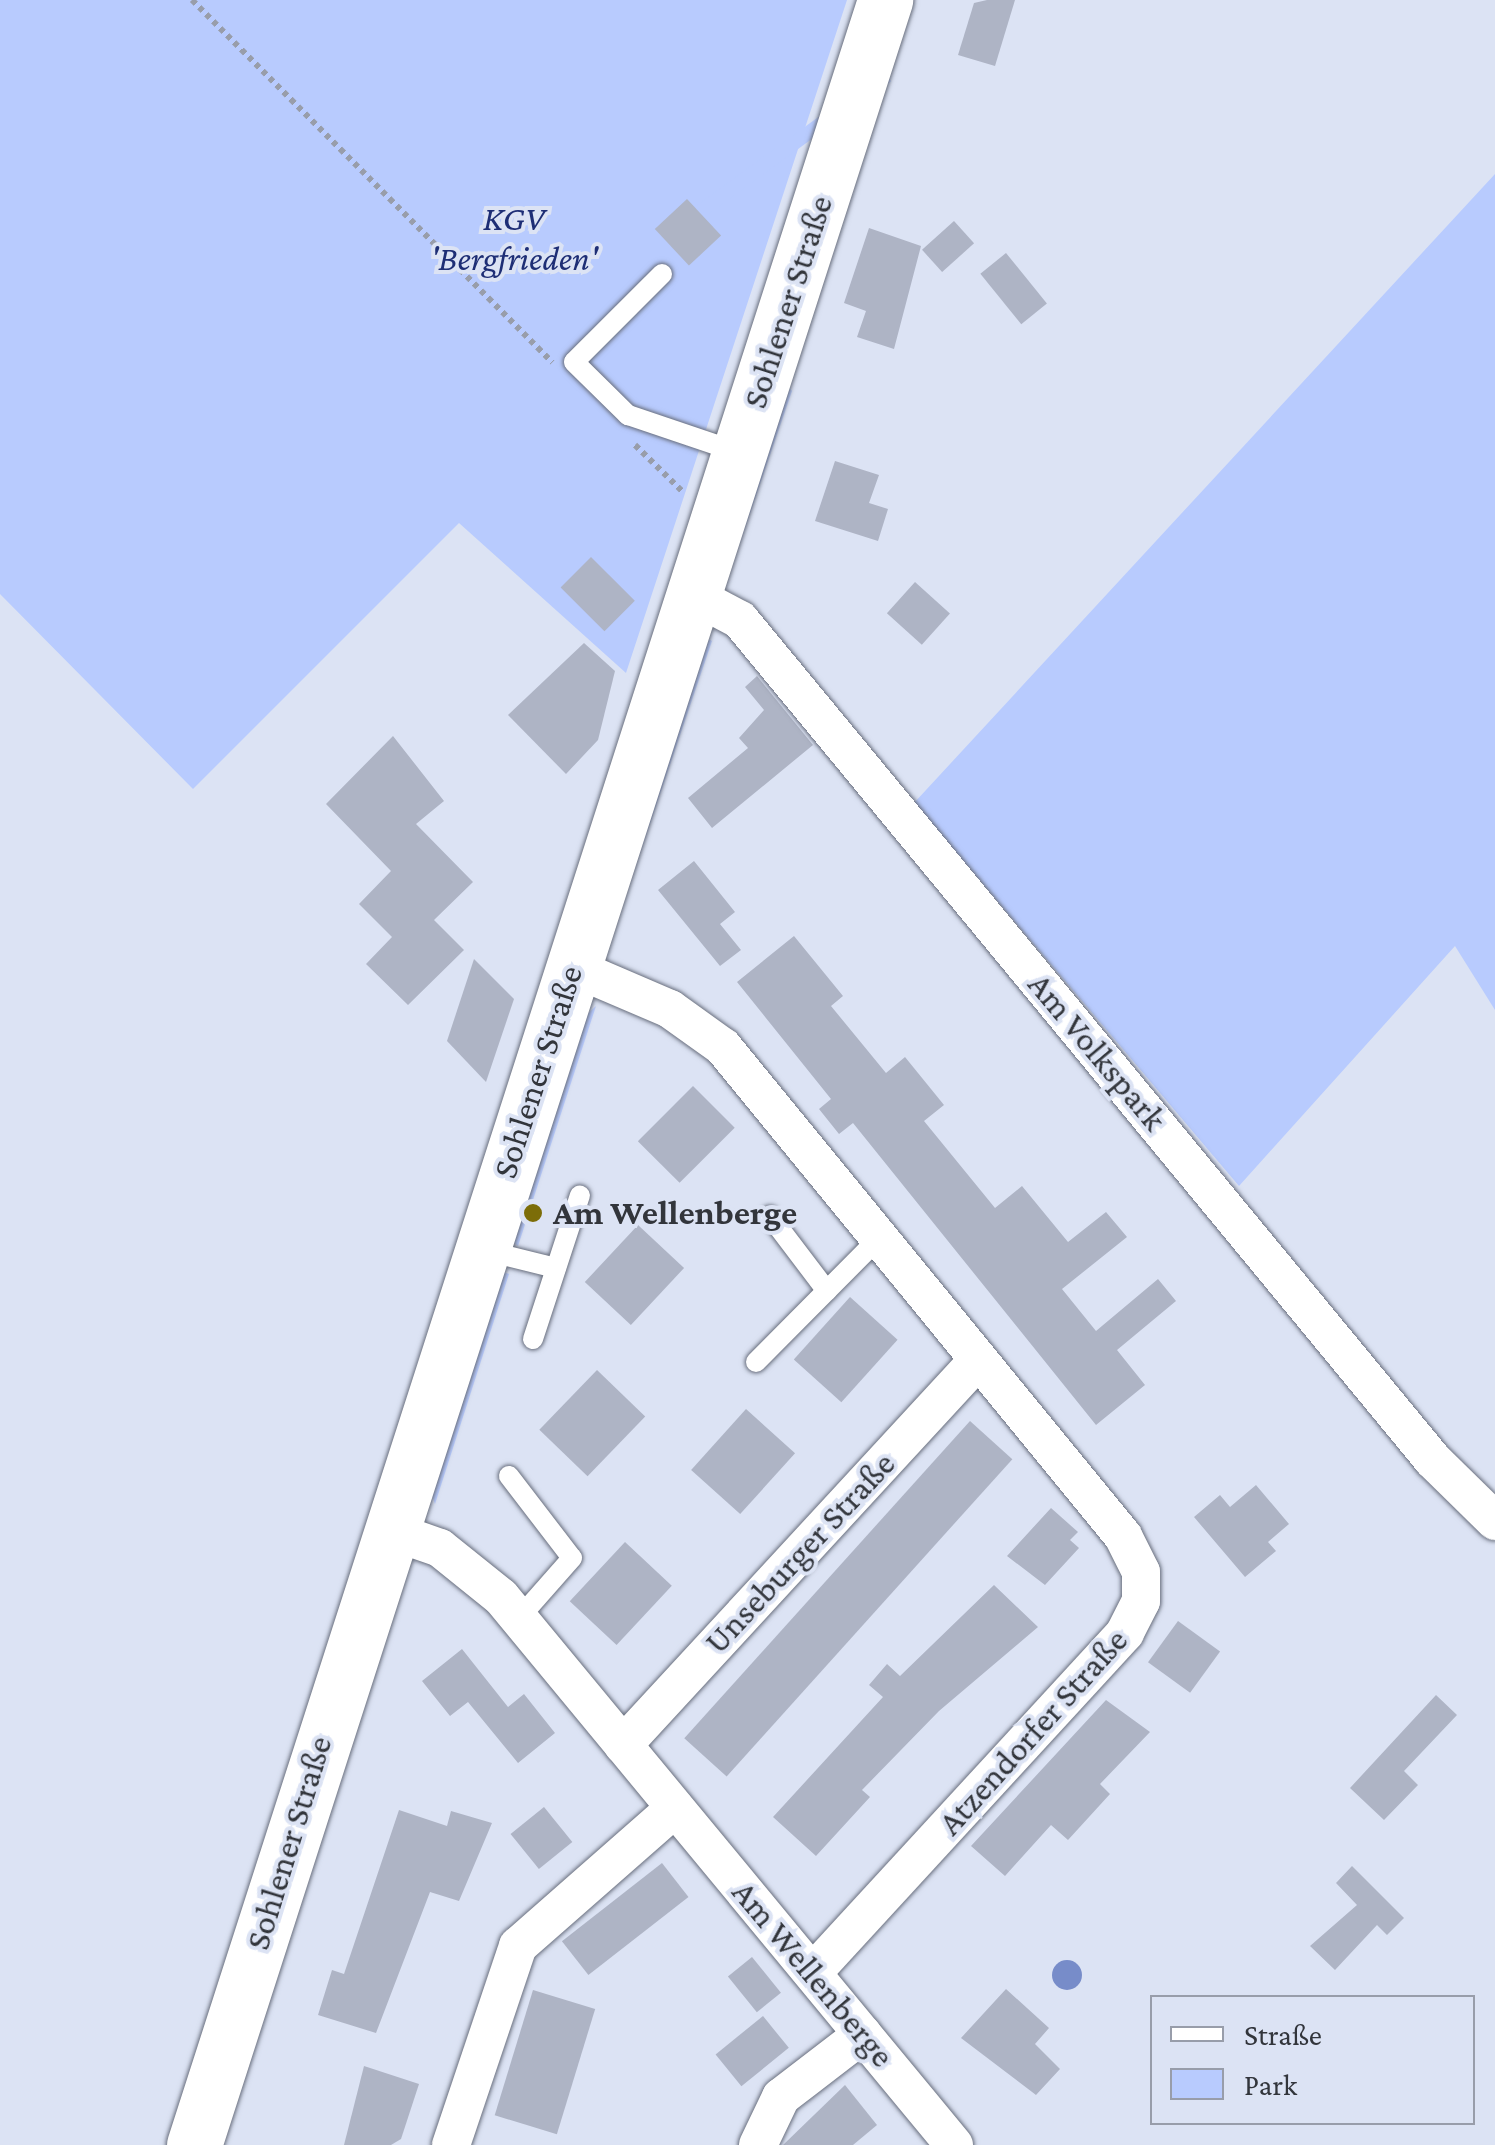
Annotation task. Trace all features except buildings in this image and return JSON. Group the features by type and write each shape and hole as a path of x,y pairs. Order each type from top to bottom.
{"street":[{"name":"Sohlener Straße","path":"194,2145 386,1530 481,1250 885,0"},
{"name":"Am Volkspark","path":"692,594 740,620 1432,1460 1495,1521"},
{"name":"Atzendorfer Straße","path":"572,967 634,990 712,1037 1128,1543 1142,1601 1125,1633 813,1972"},
{"name":"Unseburger Straße","path":"622,1745 978,1360"},
{"name":"Am Wellenberge","path":"386,1530 464,1563 520,1617 954,2145"},
{"path":"451,2145 518,1946 675,1808"},
{"path":"758,2145 784,2094 862,2034"}],"lane":[{"path":"662,274 574,362 628,415 739,452"},
{"path":"532,1339 580,1195"},
{"path":"770,1216 827,1291"},
{"path":"756,1362 879,1238"},
{"path":"481,1250 556,1268"},
{"path":"510,1476 572,1558 520,1617"}],"path":[{"path":"192,0 569,379"},
{"path":"624,435 680,491 722,507"}],"green space":[{"name":"KGV 'Bergfrieden'","path":"0,0 847,0 626,673 459,523 193,789 0,594"},
{"path":"883,70 891,81 683,233 674,222"},
{"path":"1495,174 1495,1010 1455,946 1239,1186 914,803"},
{"path":"784,380 792,391 729,575 727,573"},
{"path":"702,635 712,641 611,939"},
{"path":"596,1006 518,1246 504,1235 582,1019"},
{"path":"501,1271 509,1274 435,1504 429,1487"}],"shaded area":[{"path":"1067,1960 1078,1964 1082,1975 1078,1986 1067,1990 1056,1986 1052,1975 1056,1964"}],"place":[{"name":"Am Wellenberge","path":"533,1213"}]}
